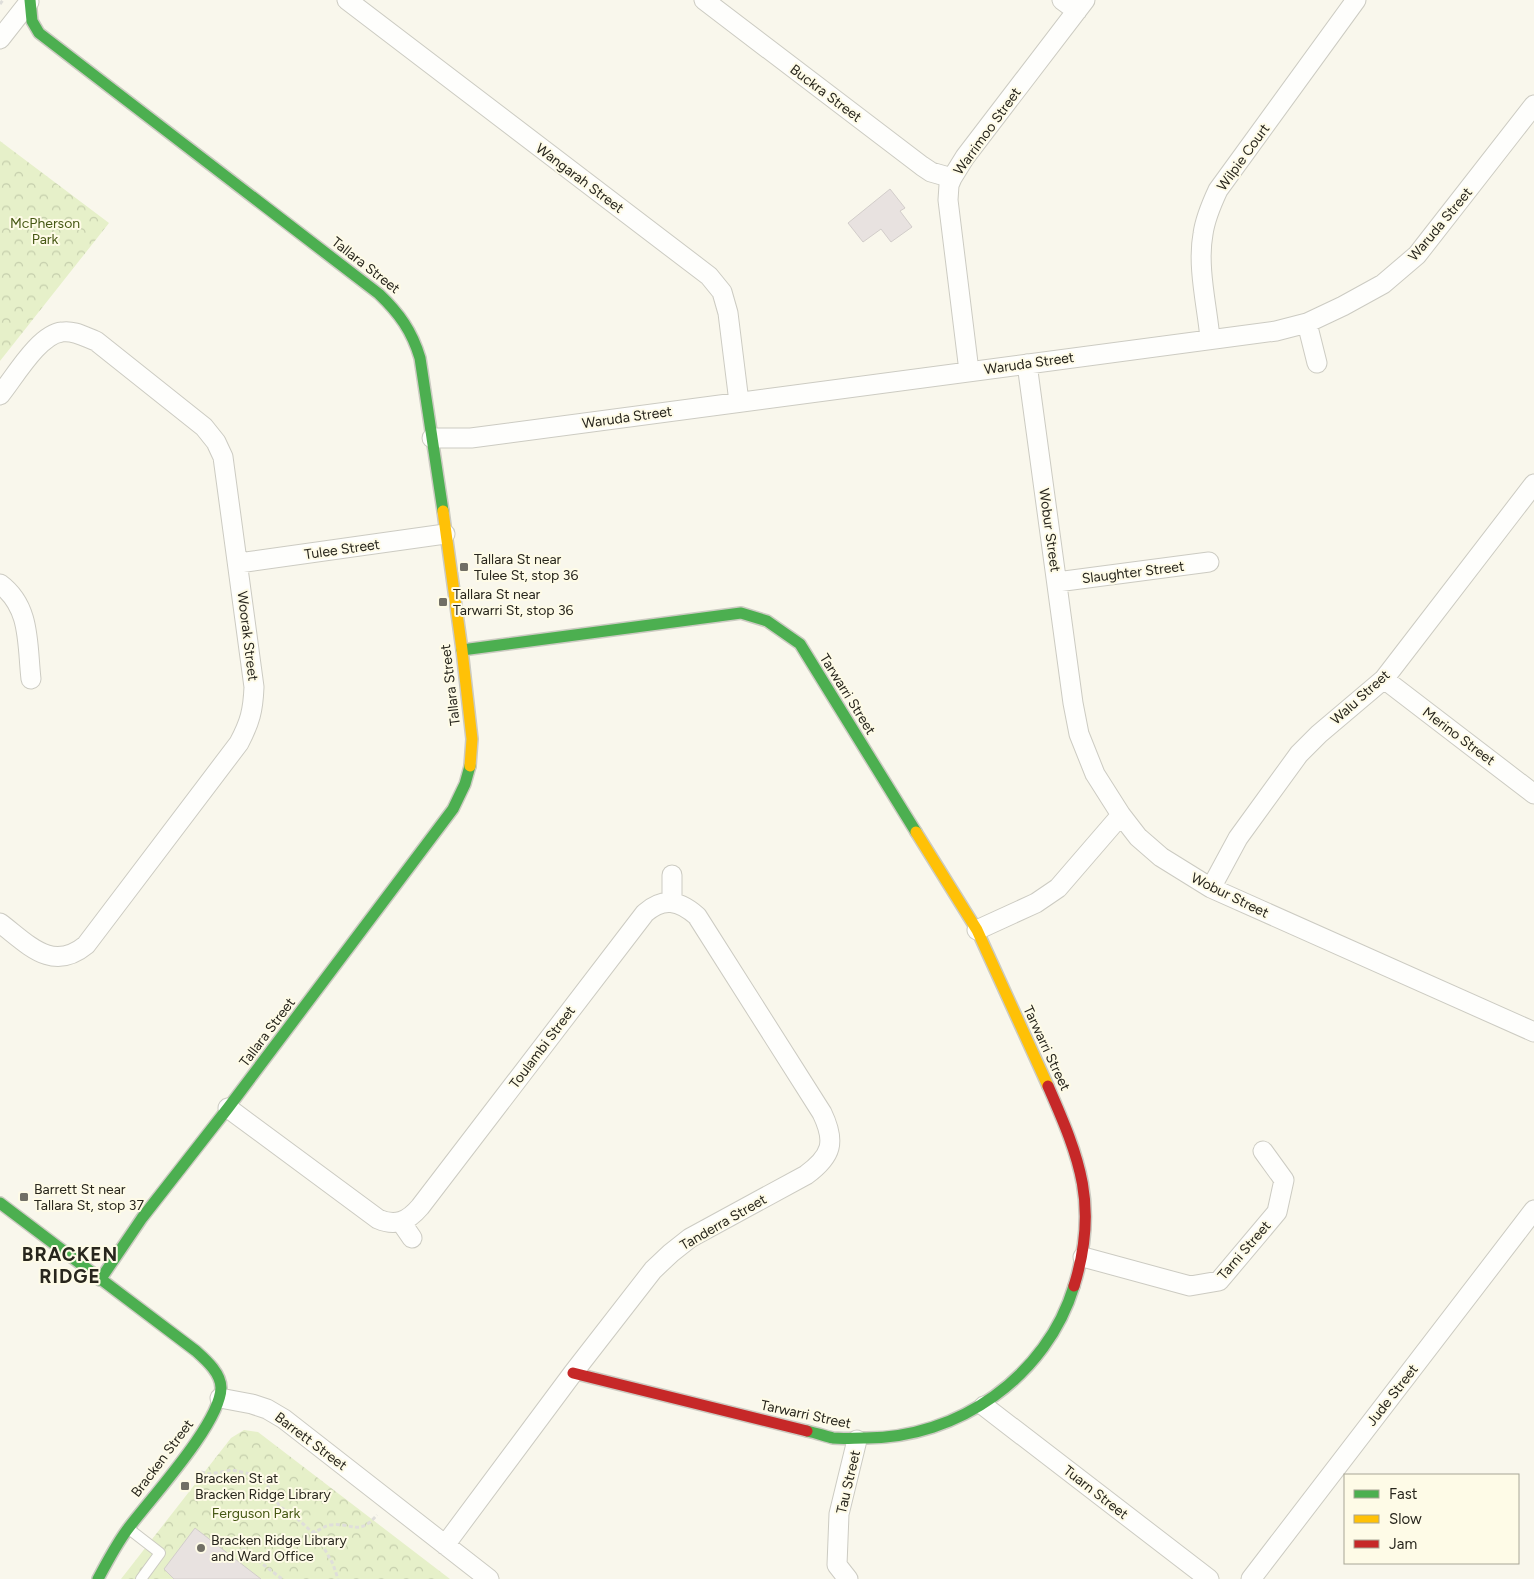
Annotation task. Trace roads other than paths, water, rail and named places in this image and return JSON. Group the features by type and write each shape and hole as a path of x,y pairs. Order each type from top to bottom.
{"street":[{"name":"Wangarah Street","path":"347,0 709,276 722,292 728,312 739,402"},
{"name":"Buckra Street","path":"704,0 930,172 952,178"},
{"name":"Wilpie Court","path":"1210,338 1201,259 1208,211 1218,190 1356,0"},
{"path":"0,39 29,1"},
{"name":"Tallara Street","path":"29,1 34,26 48,40 379,294 394,308 412,333 419,349 432,438 462,650 472,752 466,782 454,810 142,1218 100,1280"},
{"name":"Warrimoo Street","path":"969,371 948,200 949,185 965,157 1075,4"},
{"name":"Waruda Street","path":"432,438 471,438 1210,338 1276,331 1307,323 1383,284 1417,255 1534,105"},
{"path":"1307,323 1317,363"},
{"name":"Woorak Street","path":"0,396 37,347 50,335 62,332 79,334 96,341 204,427 216,442 223,457 254,687 253,706 249,724 239,743 86,945 77,952 63,957 52,957 42,954 0,923"},
{"name":"Wobur Street","path":"1027,364 1073,703 1079,734 1095,774 1121,816 1138,837 1161,857 1210,888 1534,1032"},
{"name":"Walu Street","path":"1210,888 1238,838 1299,754 1319,734 1384,679 1534,484"},
{"name":"Tulee Street","path":"238,563 445,534"},
{"name":"Slaughter Street","path":"1057,582 1209,562"},
{"path":"0,584 16,600 23,614 31,679"},
{"name":"Tarwarri Street","path":"462,650 741,613 767,621 800,644 976,930 1066,1125 1084,1184 1086,1233 1083,1257 1070,1304 1060,1326 1027,1370 1006,1389 984,1406 956,1420 927,1431 897,1438 857,1440 814,1434 573,1373"},
{"name":"Merino Street","path":"1384,679 1534,794"},
{"path":"976,930 1036,903 1058,888 1121,816"},
{"path":"672,875 672,902"},
{"name":"Toulambi Street","path":"401,1222 411,1217 420,1207 645,913 652,906 672,902"},
{"name":"Tanderra Street","path":"445,1545 652,1270 671,1252 690,1238 806,1175 819,1165 828,1152 830,1140 828,1126 816,1104 697,916 686,907 672,902"},
{"path":"228,1108 378,1219 391,1223 401,1222 412,1238"},
{"name":"Tarni Street","path":"1083,1257 1190,1286 1219,1281 1277,1212 1284,1180 1264,1151"},
{"path":"0,1203 207,1361 218,1379 221,1388 220,1398"},
{"name":"Jude Street","path":"1250,1579 1534,1210"},
{"name":"Bracken Street","path":"92,1565 126,1531 195,1442 214,1413 220,1398"},
{"name":"Barrett Street","path":"220,1398 252,1404 284,1418 489,1579"},
{"name":"Tuarn Street","path":"984,1406 1209,1579"},
{"name":"Tau Street","path":"848,1579 837,1565 839,1514 857,1440"},
{"name":"Bracken Street","path":"98,1579 126,1531"}],"lane":[{"path":"126,1531 160,1553 141,1579"}],"place":[{"name":"Tallara St near Tulee St, stop 36","path":"464,567"},
{"name":"Tallara St near Tarwarri St, stop 36","path":"443,602"},
{"name":"Barrett St near Tallara St, stop 37","path":"24,1197"},
{"name":"Bracken St at Bracken Ridge Library","path":"185,1486"},
{"name":"Bracken Ridge Library and Ward Office","path":"201,1548"}],"district":[{"name":"BRACKEN RIDGE","path":"70,1265"}],"park label":[{"name":"McPherson Park","path":"45,232"},
{"name":"Ferguson Park","path":"256,1513"}]}
